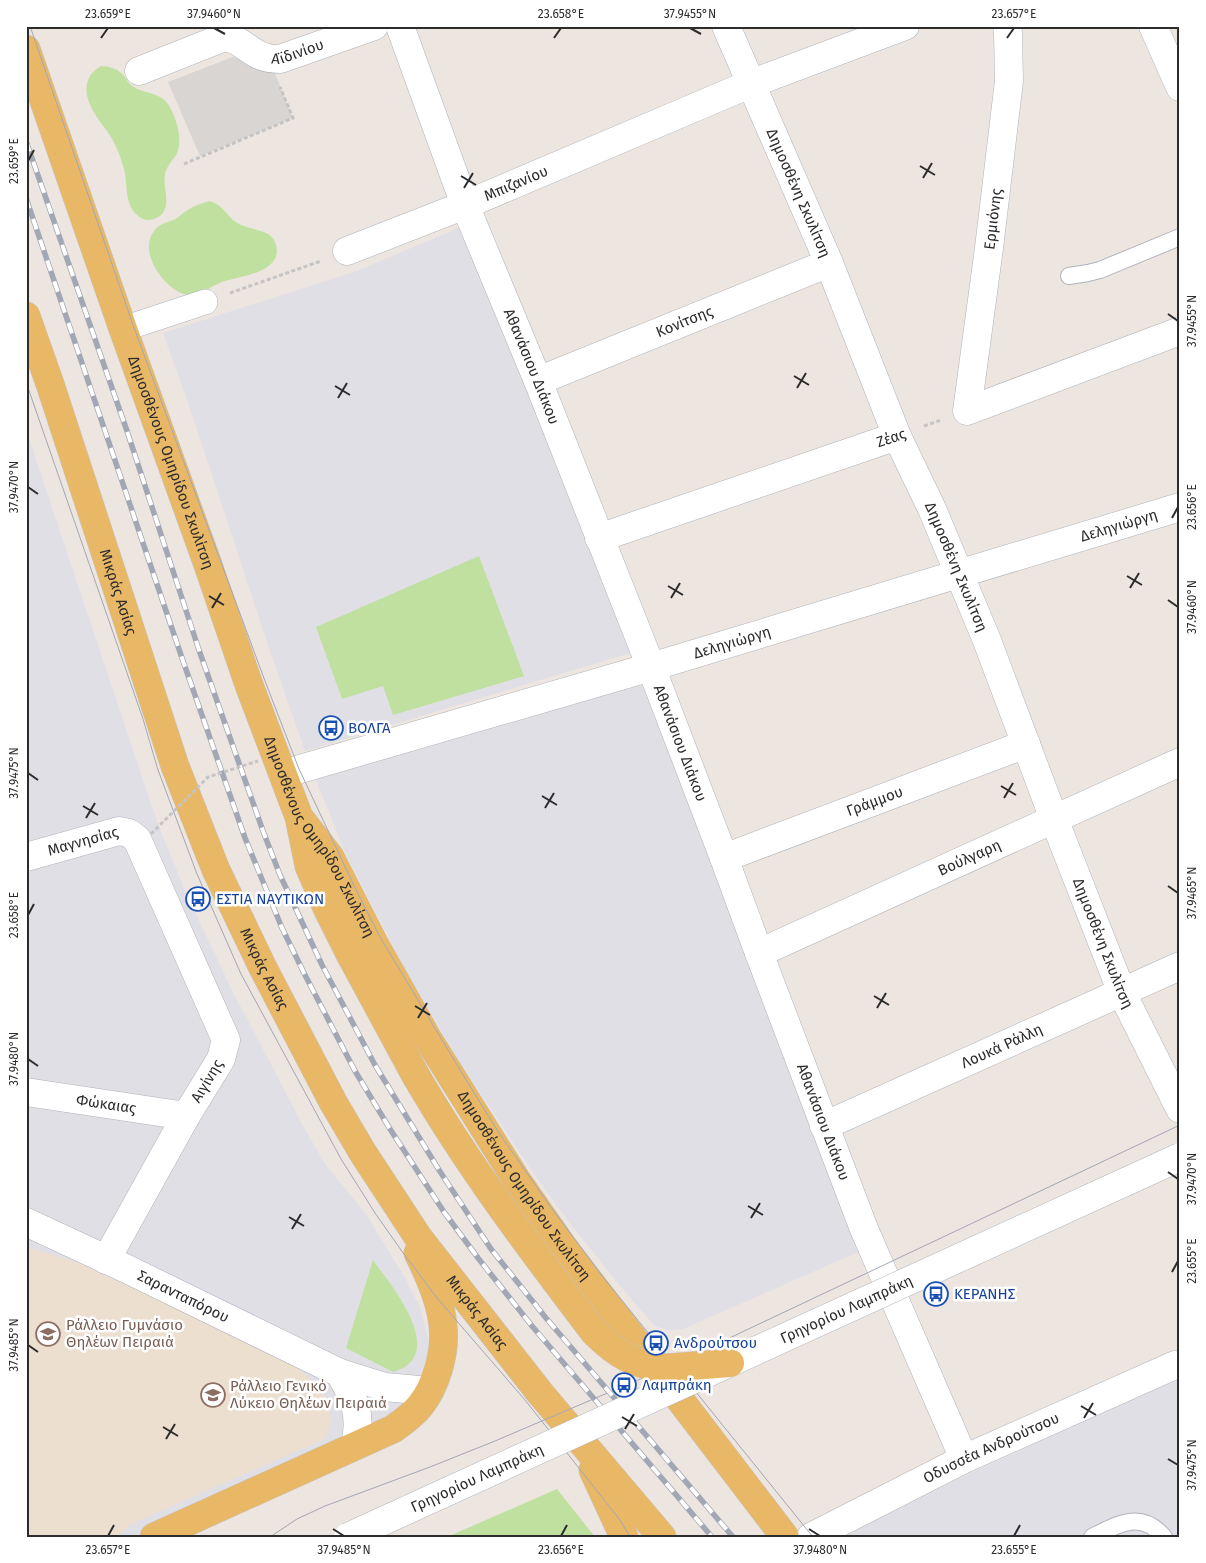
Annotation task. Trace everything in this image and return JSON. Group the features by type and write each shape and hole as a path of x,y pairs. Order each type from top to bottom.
{"main road":[{"name":"Δημοσθένους Ομηρίδου Σκυλίτση","path":"26,49 249,685 299,817 330,857 374,943 428,1039 516,1179 564,1248 785,1537"},
{"name":"Μικράς Ασίας","path":"26,316 170,749 203,839 272,985 333,1102 363,1153 418,1237 497,1339 662,1537"},
{"path":"299,817 309,866 327,908 416,1076 491,1194 594,1332 606,1344 631,1360 643,1365 666,1368 730,1363"},
{"path":"154,1537 393,1429 407,1420 420,1406 429,1391 442,1356 444,1342 443,1325 437,1298 394,1202"},
{"path":"579,1439 624,1537"}],"street":[{"name":"Αϊδινίου","path":"139,71 216,40 227,38 238,41 259,55 269,59 280,60 374,26"},
{"name":"Αθανάσιου Διάκου","path":"400,26 465,205 538,381 651,667 870,1245 964,1459"},
{"name":"Δημοσθένη Σκυλίτση","path":"726,26 829,263 897,436 932,509 986,638 1122,993 1180,1109"},
{"name":"Μπιζανίου","path":"347,251 465,205 750,84 905,26"},
{"name":"Ερμιόνης","path":"967,411 989,248 1008,82 1007,26"},
{"path":"1153,26 1180,87"},
{"name":"Κονίτσης","path":"538,381 829,263"},
{"path":"123,329 205,302"},
{"path":"967,411 1180,331"},
{"name":"Ζέας","path":"599,538 897,436"},
{"name":"Δεληγιώργη","path":"283,774 651,667 1180,507"},
{"name":"Γράμμου","path":"724,858 1026,744"},
{"name":"Βούλγαρη","path":"759,953 1180,762"},
{"name":"Μαγνησίας","path":"26,857 119,831 144,836"},
{"name":"Αιγίνης","path":"106,1260 186,1116 221,1059 226,1040 144,836"},
{"name":"Λουκά Ράλλη","path":"824,1126 1180,966"},
{"name":"Φώκαιας","path":"26,1092 186,1116"},
{"name":"Γρηγορίου Λαμπράκη","path":"348,1537 1180,1157"},
{"name":"Σαρανταπόρου","path":"26,1222 340,1373 385,1387 429,1391"},
{"name":"Οδυσσέα Ανδρούτσου","path":"811,1537 964,1459 1175,1365"},
{"path":"340,1373 352,1395 355,1405 358,1430 355,1446"}],"lane":[{"path":"1069,276 1100,270 1180,237"},
{"path":"1092,1537 1121,1523 1134,1521 1145,1523 1156,1529 1163,1536"}],"path":[{"path":"184,164 293,118 269,59"},
{"path":"205,302 347,251"},
{"name":"Ζέας","path":"897,436 967,411"},
{"path":"144,836 208,777 258,761"}],"shaded area":[{"path":"251,50 269,59 293,118 200,156 168,82"},
{"path":"470,223 637,651 305,751 163,333 357,271"},
{"path":"26,430 149,798 189,900 232,990 302,1124 325,1164 366,1214 405,1278 420,1307 428,1338 429,1349 416,1386 393,1417 326,1450 133,1537 26,1537"},
{"path":"650,678 874,1245 683,1329 668,1330 655,1326 568,1221 534,1174 459,1061 405,969 345,853 315,777"},
{"name":"Ράλλειο Γενικό Λύκειο Θηλέων Πειραιά","path":"26,1247 96,1268 293,1365 311,1379 326,1399 331,1417 327,1434 322,1440 131,1524 117,1537 26,1537"},
{"path":"1180,1376 1180,1537 833,1537"}],"green space":[{"path":"101,66 111,67 121,73 135,88 160,97 168,104 176,122 179,143 176,155 166,172 166,205 160,216 154,219 147,220 139,217 130,205 124,169 115,144 90,105 86,90 87,83 93,72"},
{"path":"210,201 220,206 239,224 269,235 275,242 277,253 274,261 258,272 219,283 203,293 195,295 184,294 168,284 155,268 149,249 150,239 159,226 177,218 195,206"},
{"path":"479,556 524,676 393,715 383,686 342,699 316,627"},
{"path":"373,1260 402,1302 411,1319 416,1336 416,1351 409,1363 393,1372 346,1348"},
{"path":"557,1489 595,1537 447,1537"}],"tram line":[{"path":"30,26 133,325 265,681 299,769 380,937 499,1133 550,1206 603,1277 813,1537"},
{"path":"26,382 143,719 158,770 197,874 241,974 341,1159 375,1213 437,1298 525,1400 620,1520 630,1537"},
{"path":"270,1537 297,1519 325,1506 495,1441 666,1368 1180,1125"}],"railway":[{"path":"26,141 127,431 200,653 263,831 280,875 322,965 375,1065 439,1170 491,1249 546,1318 733,1537"},
{"path":"26,198 245,838 282,928 305,975 355,1071 444,1212 532,1326 712,1537"}],"place":[{"name":"ΒΟΛΓΑ","path":"331,728"},
{"name":"ΕΣΤΙΑ ΝΑΥΤΙΚΩΝ","path":"198,899"},
{"name":"ΚΕΡΑΝΗΣ","path":"936,1294"},
{"name":"Ράλλειο Γυμνάσιο Θηλέων Πειραιά","path":"48,1334"},
{"name":"Ανδρούτσου","path":"656,1343"},
{"name":"Λαμπράκη","path":"624,1385"},
{"name":"Ράλλειο Γενικό Λύκειο Θηλέων Πειραιά","path":"213,1395"}]}
